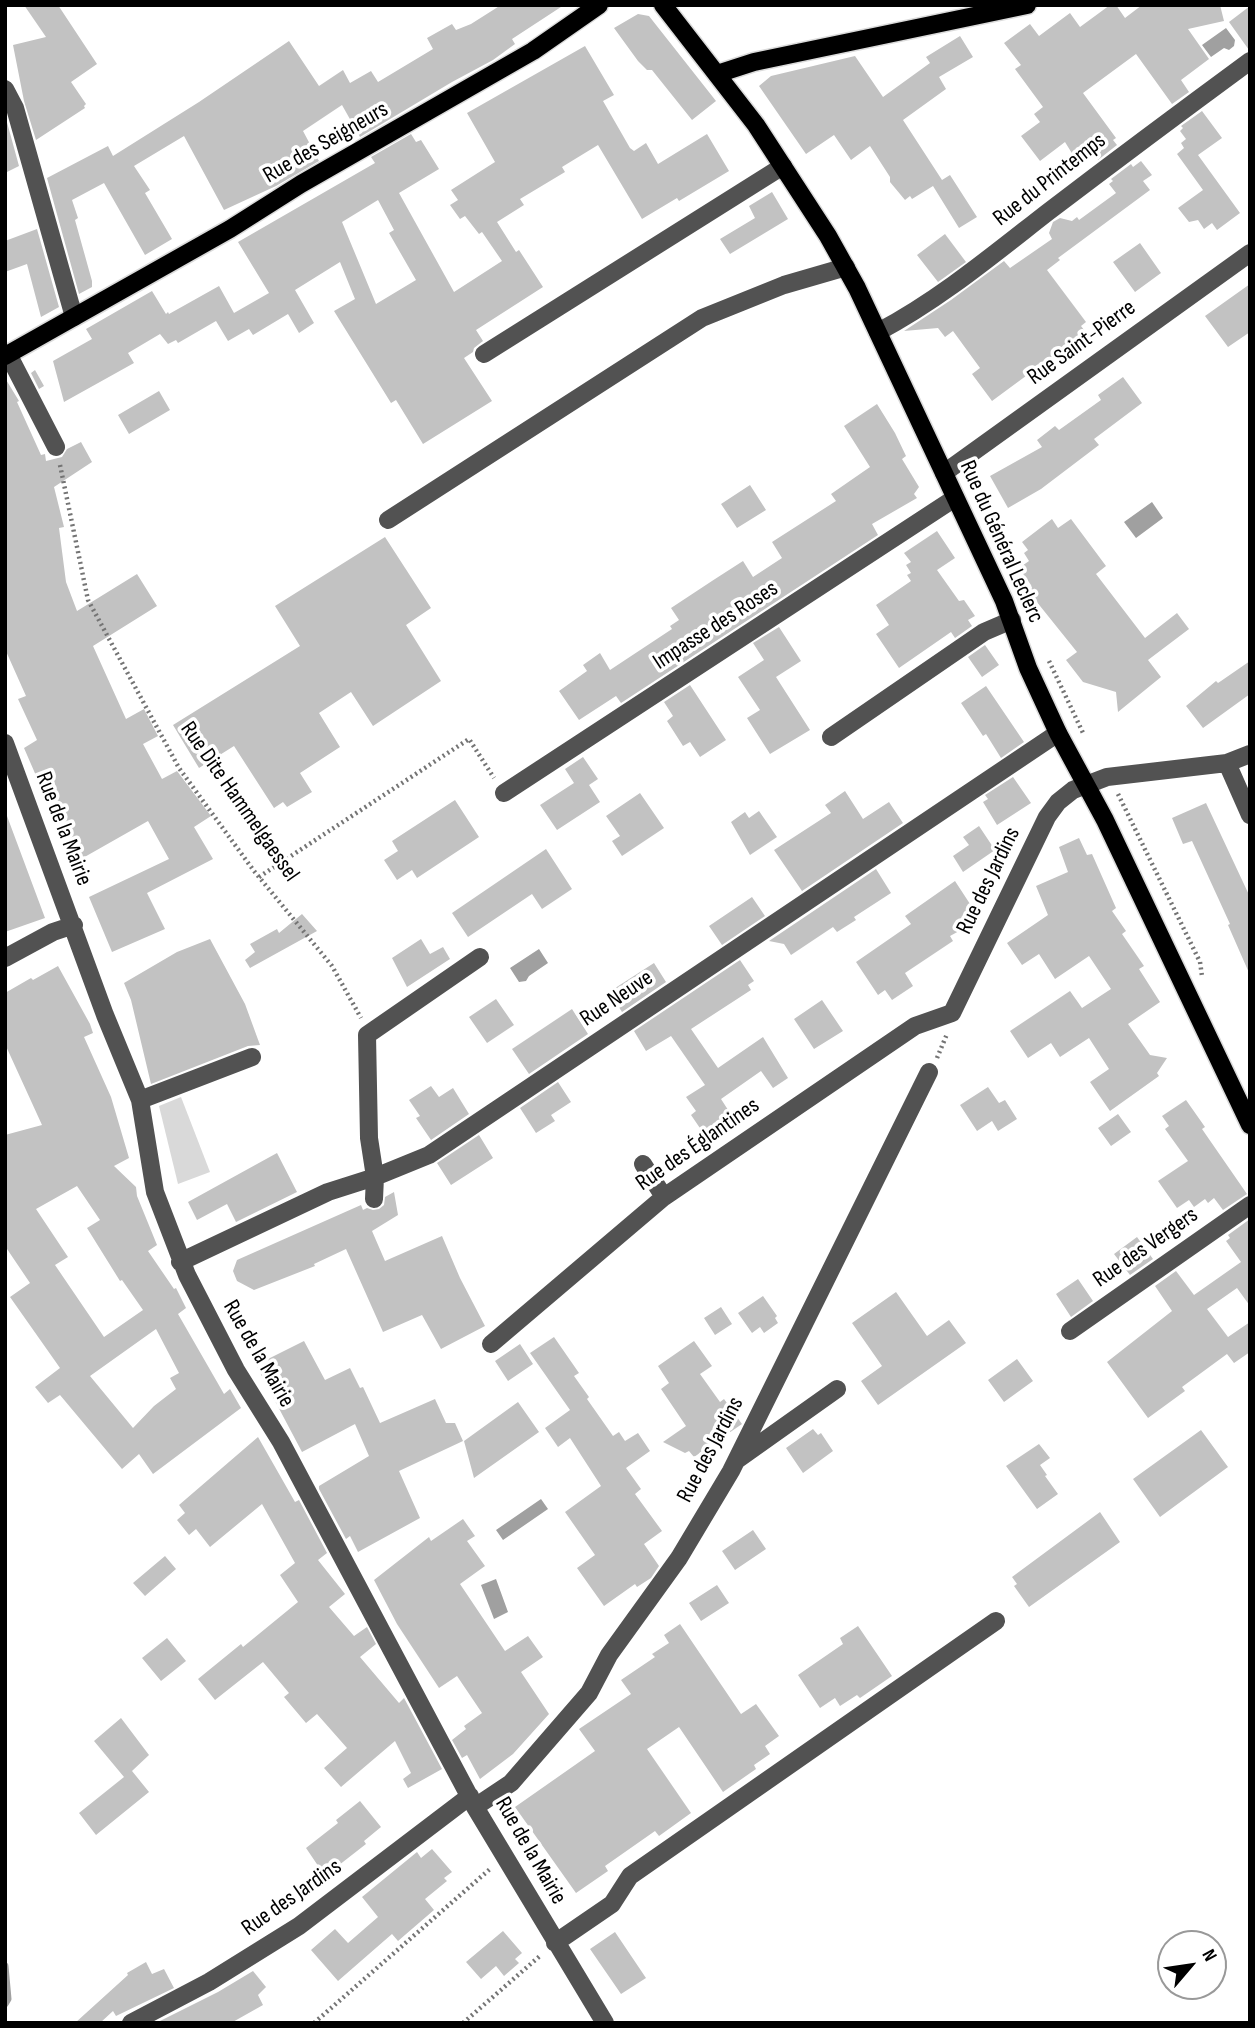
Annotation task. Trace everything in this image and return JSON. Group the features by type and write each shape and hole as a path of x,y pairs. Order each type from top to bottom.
{"main road":[{"name":"Rue des Seigneurs","path":"7,355 230,229 301,184 533,51 599,5"},
{"name":"Rue du Général Leclerc","path":"663,5 756,125 846,267 1012,620 1028,668 1058,733 1105,820 1250,1125"},
{"path":"717,74 754,62 1027,5"}],"street":[{"name":"Rue du Printemps","path":"878,332 905,318 980,265 1250,61"},
{"path":"5,89 15,108 74,317"},
{"path":"484,354 783,166"},
{"name":"Rue Saint-Pierre","path":"944,473 1250,253"},
{"path":"388,520 702,318 784,285 846,267"},
{"path":"7,355 56,447"},
{"name":"Impasse des Roses","path":"504,793 955,498"},
{"path":"831,737 984,632 1012,620"},
{"name":"Rue Neuve","path":"180,1262 328,1192 376,1177 429,1155 1058,733"},
{"name":"Rue de la Mairie","path":"5,743 117,1047 140,1100 155,1192 180,1262 236,1370 281,1442 472,1801 605,2023"},
{"name":"Rue des Jardins","path":"952,1013 1047,817 1058,802 1085,784 1114,775 1227,763 1250,754"},
{"path":"1227,763 1250,815"},
{"path":"5,958 53,932 74,925"},
{"path":"374,1199 376,1177 369,1138 367,1035 480,957"},
{"name":"Rue des Églantines","path":"491,1344 664,1197 915,1026 952,1013"},
{"path":"140,1100 209,1080 252,1057"},
{"name":"Rue des Jardins","path":"131,2023 209,1982 299,1926 472,1801 511,1783 589,1693 609,1655 679,1558 736,1461 929,1072"},
{"path":"643,1164 664,1197"},
{"name":"Rue des Vergers","path":"1070,1331 1250,1205"},
{"path":"736,1461 837,1389"},
{"path":"558,1946 611,1904 629,1876 996,1621"}],"path":[{"name":"Rue Dite Hammelgaessel","path":"56,447 88,600 179,768 259,877 331,966 360,1014 367,1035"},
{"path":"259,877 469,739 504,793"},
{"path":"929,1072 946,1040 952,1013"},
{"path":"314,2023 504,1857"},
{"path":"463,2023 558,1946"}],"shaded area":[{"path":"1226,28 1235,40 1234,46 1229,50 1224,48 1211,57 1202,45"},
{"path":"1152,502 1163,518 1136,538 1124,522"},
{"path":"539,949 548,963 526,981 519,982 510,968"},
{"path":"181,1097 210,1172 178,1184 159,1106"},
{"path":"541,1499 548,1509 503,1540 496,1530"},
{"path":"496,1579 508,1612 494,1619 481,1585"}],"building":[{"path":"24,5 58,5 97,64 71,82 86,104 85,108 36,140 24,101 13,45 46,37"},
{"path":"501,5 564,5 512,39 515,44 493,60 360,137 342,105 303,131 319,161 276,186 224,210 184,136 134,166 150,190 145,193 172,239 145,255 104,183 72,200 92,281 92,287 79,294 47,178 108,146 113,156 289,41 319,86 343,70 350,83 371,71 378,82 433,49 427,38 452,24 456,30 471,24"},
{"path":"1110,5 1116,5 1125,18 1142,5 1220,5 1224,21 1188,29 1209,59 1181,80 1189,92 1172,104 1136,54 1083,93 1116,138 1113,140 1117,145 1098,160 1092,150 1082,158 1077,152 1073,155 1065,142 1040,161 1021,136 1040,122 1034,114 1043,107 1015,69 1021,65 1004,43 1030,24 1039,36 1070,13 1080,27"},
{"path":"1250,6 1250,50 1249,50 1229,22"},
{"path":"638,14 649,16 716,101 692,120 652,70 647,70 638,61 614,28"},
{"path":"960,36 973,57 939,77 946,89 903,120 942,180 950,175 977,217 959,228 933,186 912,199 910,196 905,200 890,182 890,177 870,146 851,160 834,135 806,154 759,86 771,76 855,56 883,97 930,63 926,57"},
{"path":"585,46 614,95 603,101 630,148 634,151 646,143 658,164 707,134 729,171 679,201 677,198 642,219 598,145 562,167 565,172 520,199 524,205 497,222 543,287 476,330 483,341 464,358 492,401 423,444 396,400 391,403 334,311 355,299 340,262 295,290 314,323 299,333 288,314 253,335 249,329 228,341 216,321 178,343 176,340 168,344 160,334 128,353 134,363 64,402 53,361 92,339 86,329 152,291 166,314 219,286 234,313 269,293 238,242 375,163 371,157 411,134 416,142 421,140 439,169 399,193 454,292 502,261 482,232 479,234 465,216 460,219 450,205 458,200 451,190 495,162 467,113","holes":["378,200 394,230 389,233 416,280 376,304 342,222"]},
{"path":"1202,111 1222,138 1198,155 1240,213 1217,230 1212,223 1204,229 1198,220 1189,222 1178,208 1203,190 1177,154 1184,148 1181,143 1186,139 1180,131 1183,128 1181,126"},
{"path":"5,115 19,166 5,173"},
{"path":"1141,161 1152,175 1143,181 1150,190 1058,258 1060,260 1047,270 1086,322 1081,326 1091,339 1058,364 1053,356 992,401 972,374 980,368 953,331 945,337 938,328 904,331 1004,261 1010,268 1052,239 1049,233 1053,222 1060,218 1072,221 1077,217 1079,220 1116,193 1109,184 1113,181 1111,179 1131,164 1133,167"},
{"path":"772,192 788,219 730,254 720,239 755,218 749,206"},
{"path":"37,229 59,307 41,317 27,264 5,272 5,241"},
{"path":"945,234 966,262 938,282 917,255"},
{"path":"1140,243 1161,273 1135,292 1113,262"},
{"path":"1250,284 1250,332 1228,347 1205,316"},
{"path":"35,370 44,386 39,389 31,373"},
{"path":"1123,377 1142,403 1094,439 1099,445 1041,489 1008,508 990,476 1042,447 1037,440 1055,426 1059,430 1101,400 1098,395"},
{"path":"5,378 19,401 17,402 41,455 45,454 46,461 62,457 67,449 81,442 92,462 54,487 64,527 59,528 66,582 77,611 137,574 157,606 93,646 126,719 144,709 158,736 143,744 162,779 177,771 211,816 194,827 213,859 147,893 165,929 112,952 89,897 169,859 148,821 74,863 24,748 37,740 18,699 26,696 5,649"},
{"path":"159,391 170,410 129,434 118,415"},
{"path":"877,404 906,456 902,459 919,487 914,494 917,498 872,524 878,535 621,703 616,696 579,720 559,691 587,671 583,665 600,653 610,670 672,629 670,626 679,620 671,608 715,579 743,561 753,577 782,558 772,542 836,501 831,494 870,467 844,426"},
{"path":"750,485 766,510 737,528 721,504"},
{"path":"1052,519 1058,528 1071,519 1106,566 1096,574 1145,638 1177,613 1189,629 1148,660 1161,677 1118,712 1116,692 1083,682 1066,660 1077,652 1028,591 1032,588 1031,585 1019,568 1029,561 1024,553 1028,550 1022,542"},
{"path":"937,531 955,558 937,570 959,601 964,600 975,616 968,620 972,626 955,638 951,632 899,668 876,634 889,625 876,605 911,581 907,575 911,573 906,565 911,562 904,553"},
{"path":"385,537 431,608 406,625 441,681 373,726 351,692 319,713 340,747 300,773 312,792 287,807 283,802 274,808 234,746 199,768 173,725 300,646 275,606"},
{"path":"779,627 801,661 776,677 810,730 770,754 747,718 760,710 738,677 764,660 753,643"},
{"path":"985,645 999,665 982,677 968,657"},
{"path":"1250,661 1250,694 1203,728 1186,706 1216,681 1218,683"},
{"path":"690,685 726,740 700,757 690,742 683,746 667,721 673,716 664,702"},
{"path":"986,686 1024,742 1001,758 961,703"},
{"path":"583,757 598,779 589,785 600,802 557,830 540,805 574,783 565,769"},
{"path":"1013,777 1031,803 997,825 983,802 988,799 985,795"},
{"path":"845,791 863,819 889,802 903,823 802,891 774,850 831,813 825,805"},
{"path":"640,793 664,828 622,856 612,841 620,836 606,816"},
{"path":"455,800 479,837 417,878 412,870 397,880 384,860 398,851 392,841"},
{"path":"1206,803 1250,897 1250,975 1192,841 1183,844 1172,818"},
{"path":"759,811 777,837 750,855 731,822 745,812 749,818"},
{"path":"5,816 45,918 5,932"},
{"path":"979,826 995,850 963,872 953,856 969,845 963,837"},
{"path":"1079,838 1087,855 1092,854 1116,908 1112,911 1126,931 1122,934 1144,966 1139,969 1160,1002 1128,1024 1150,1055 1167,1058 1157,1073 1159,1076 1110,1111 1090,1082 1109,1069 1089,1038 1060,1057 1051,1043 1028,1058 1010,1031 1070,991 1082,1008 1111,989 1089,956 1055,979 1039,954 1022,965 1007,943 1048,915 1036,886 1068,872 1059,847"},
{"path":"546,849 572,889 542,909 532,894 468,937 452,913"},
{"path":"876,869 891,893 854,917 856,920 837,932 833,927 791,955 784,944 769,941"},
{"path":"955,881 972,907 961,930 950,936 953,941 905,973 913,986 892,1000 885,990 878,995 856,962 911,924 905,916"},
{"path":"752,897 765,916 722,945 709,926"},
{"path":"302,914 317,931 250,968 245,960 255,952 250,944 277,929 279,933"},
{"path":"210,939 245,1004 260,1045 248,1046 151,1084 131,1000 124,983 177,952"},
{"path":"421,939 430,954 443,947 450,959 407,987 392,958"},
{"path":"740,960 754,981 748,985 751,990 691,1029 718,1068 763,1037 788,1078 773,1088 761,1071 721,1099 732,1116 704,1134 691,1115 696,1111 686,1097 705,1085 671,1036 646,1051 634,1031"},
{"path":"654,963 666,982 622,1012 609,992"},
{"path":"58,966 90,1024 93,1033 84,1037 111,1097 129,1158 114,1166 136,1187 137,1196 157,1245 148,1251 174,1289 176,1288 186,1308 178,1314 224,1394 230,1389 241,1408 153,1474 139,1454 122,1469 60,1395 48,1403 35,1387 60,1368 10,1297 30,1283 5,1246 5,1135 42,1125 5,1044 5,993 31,978 33,980","holes":["77,1186 100,1220 87,1228 120,1281 122,1280 143,1310 104,1337 55,1265 68,1257 36,1209","156,1329 179,1373 170,1378 176,1389 154,1406 133,1428 90,1376"]},
{"path":"496,999 514,1025 487,1043 469,1017"},
{"path":"822,1000 843,1031 814,1049 794,1019"},
{"path":"572,1009 588,1034 529,1074 512,1049"},
{"path":"558,1082 571,1102 551,1115 555,1121 536,1133 520,1108"},
{"path":"431,1086 439,1097 453,1088 469,1114 431,1140 416,1118 420,1116 409,1100"},
{"path":"988,1087 999,1103 1005,1100 1017,1119 998,1131 992,1121 977,1131 960,1105"},
{"path":"1186,1100 1205,1127 1202,1129 1247,1194 1223,1210 1214,1198 1208,1203 1205,1199 1194,1207 1189,1200 1177,1208 1158,1181 1188,1161 1165,1129 1169,1126 1162,1116"},
{"path":"1118,1114 1131,1132 1111,1146 1098,1128"},
{"path":"479,1135 493,1158 451,1185 437,1163"},
{"path":"277,1153 297,1192 236,1222 227,1204 197,1220 188,1202"},
{"path":"394,1192 398,1215 372,1231 385,1261 442,1236 485,1326 441,1349 422,1315 383,1332 346,1249 314,1264 315,1266 254,1290 237,1281 233,1271 237,1260 361,1205 363,1210 379,1209 384,1205 385,1197"},
{"path":"1250,1219 1250,1306 1237,1288 1207,1309 1228,1337 1250,1322 1250,1352 1234,1363 1227,1354 1182,1387 1185,1391 1148,1418 1107,1362 1172,1311 1155,1286 1176,1271 1194,1295 1241,1262 1226,1241 1230,1238 1228,1235"},
{"path":"1137,1237 1153,1259 1130,1275 1114,1254"},
{"path":"1078,1279 1093,1301 1071,1317 1056,1294"},
{"path":"896,1292 927,1336 949,1320 966,1343 878,1405 861,1381 882,1366 852,1323"},
{"path":"763,1296 777,1316 775,1318 778,1323 764,1333 760,1327 752,1333 738,1313"},
{"path":"721,1307 732,1324 715,1335 704,1318"},
{"path":"554,1337 579,1373 574,1376 589,1397 587,1399 613,1436 619,1432 625,1441 638,1433 650,1451 626,1468 641,1489 635,1494 662,1531 644,1544 659,1566 651,1578 637,1587 635,1584 604,1606 577,1568 595,1555 565,1512 601,1486 570,1438 558,1447 545,1428 570,1410 530,1353"},
{"path":"304,1341 325,1380 350,1368 360,1388 363,1387 380,1423 435,1399 446,1423 455,1423 463,1441 399,1471 420,1518 358,1552 350,1536 346,1539 319,1489 319,1486 369,1456 355,1424 302,1452 256,1365"},
{"path":"694,1341 712,1366 700,1374 720,1402 724,1399 742,1424 694,1457 689,1451 685,1453 663,1442 686,1426 661,1389 669,1383 658,1366"},
{"path":"520,1344 533,1364 508,1381 495,1361"},
{"path":"1017,1359 1033,1381 1004,1402 988,1380"},
{"path":"518,1402 539,1432 474,1478 464,1441"},
{"path":"813,1429 818,1435 821,1433 833,1451 803,1473 786,1448"},
{"path":"1201,1430 1228,1467 1160,1517 1133,1479"},
{"path":"258,1437 295,1502 299,1500 327,1553 318,1560 345,1594 329,1607 354,1636 367,1627 376,1644 360,1657 399,1703 404,1698 442,1769 408,1788 403,1779 411,1773 395,1741 341,1787 324,1768 347,1748 317,1714 306,1723 284,1697 289,1693 263,1662 215,1700 198,1679 298,1602 280,1575 295,1563 262,1504 210,1547 196,1529 189,1535 177,1520 185,1513 179,1505"},
{"path":"1039,1444 1050,1458 1040,1465 1058,1494 1037,1509 1006,1466"},
{"path":"1100,1512 1120,1542 1029,1607 1014,1586 1017,1584 1012,1577"},
{"path":"463,1519 475,1536 467,1541 485,1566 460,1584 505,1651 528,1636 543,1657 521,1672 549,1714 513,1754 480,1779 467,1755 462,1758 452,1740 466,1729 464,1726 482,1713 457,1676 439,1688 397,1624 374,1580 429,1537 431,1541"},
{"path":"753,1530 766,1549 735,1570 722,1551"},
{"path":"165,1556 176,1569 145,1596 133,1583"},
{"path":"717,1585 729,1603 701,1621 689,1603"},
{"path":"680,1624 741,1714 756,1704 779,1736 765,1746 770,1754 754,1765 756,1769 723,1792 679,1727 647,1749 691,1813 659,1836 655,1831 605,1866 608,1871 576,1893 515,1807 595,1751 579,1729 631,1694 621,1680 655,1657 652,1654 669,1643 664,1635"},
{"path":"858,1626 892,1676 860,1698 857,1695 840,1706 835,1698 820,1708 798,1675 843,1644 840,1638"},
{"path":"167,1638 186,1661 161,1681 142,1658"},
{"path":"121,1718 149,1755 132,1771 149,1792 96,1835 79,1813 124,1777 94,1741"},
{"path":"360,1801 381,1827 364,1841 366,1844 325,1876 306,1848 338,1823 336,1820"},
{"path":"432,1849 452,1872 444,1878 447,1881 425,1899 434,1910 398,1941 392,1934 338,1981 311,1950 335,1929 348,1943 378,1917 362,1897 417,1852 421,1858"},
{"path":"503,1931 522,1953 515,1959 519,1963 504,1976 496,1966 481,1979 466,1962"},
{"path":"615,1932 646,1978 621,1994 590,1949"},
{"path":"146,1962 152,1974 164,1969 174,1988 116,2016 113,2011 100,2023 75,2023 128,1975 127,1973"},
{"path":"253,1971 266,1987 258,1995 263,2005 231,2023 156,2023 218,1992"}],"waterway":[{"path":"5,1966 8,1999 5,2004"}]}
